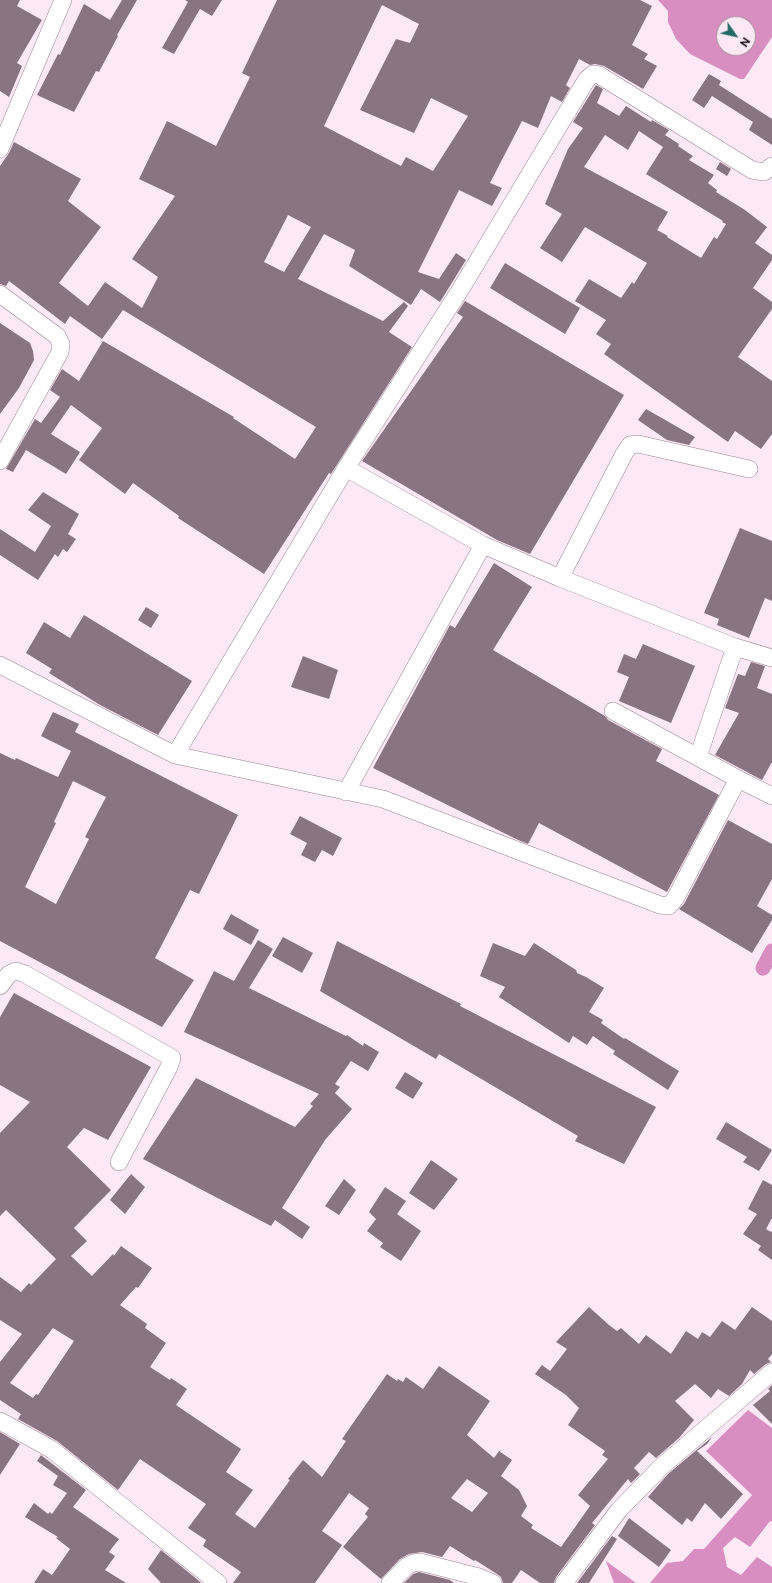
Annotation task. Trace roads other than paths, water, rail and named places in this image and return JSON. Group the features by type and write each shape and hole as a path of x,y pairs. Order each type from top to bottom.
{"street":[{"path":"0,149 63,0"},
{"path":"175,755 346,468 462,287 587,79 593,74 599,74 752,170 764,172 772,166"},
{"path":"0,294 57,336 61,344 60,352 0,462"},
{"path":"560,578 630,445 638,444 749,469"},
{"path":"346,468 484,545 560,578 735,647 772,658"},
{"path":"346,792 355,772 484,545"},
{"path":"698,757 735,647"},
{"path":"0,665 175,755 383,799 660,905 669,906 675,899 738,779"},
{"path":"613,711 772,796"},
{"path":"0,986 9,974 16,971 24,974 172,1058 169,1067 118,1162"},
{"path":"564,1583 618,1510 661,1467 772,1372"},
{"path":"0,1421 51,1450 218,1583"},
{"path":"390,1583 407,1566 420,1562 479,1576 493,1583"}],"waterway":[{"path":"763,968 772,951"}]}
